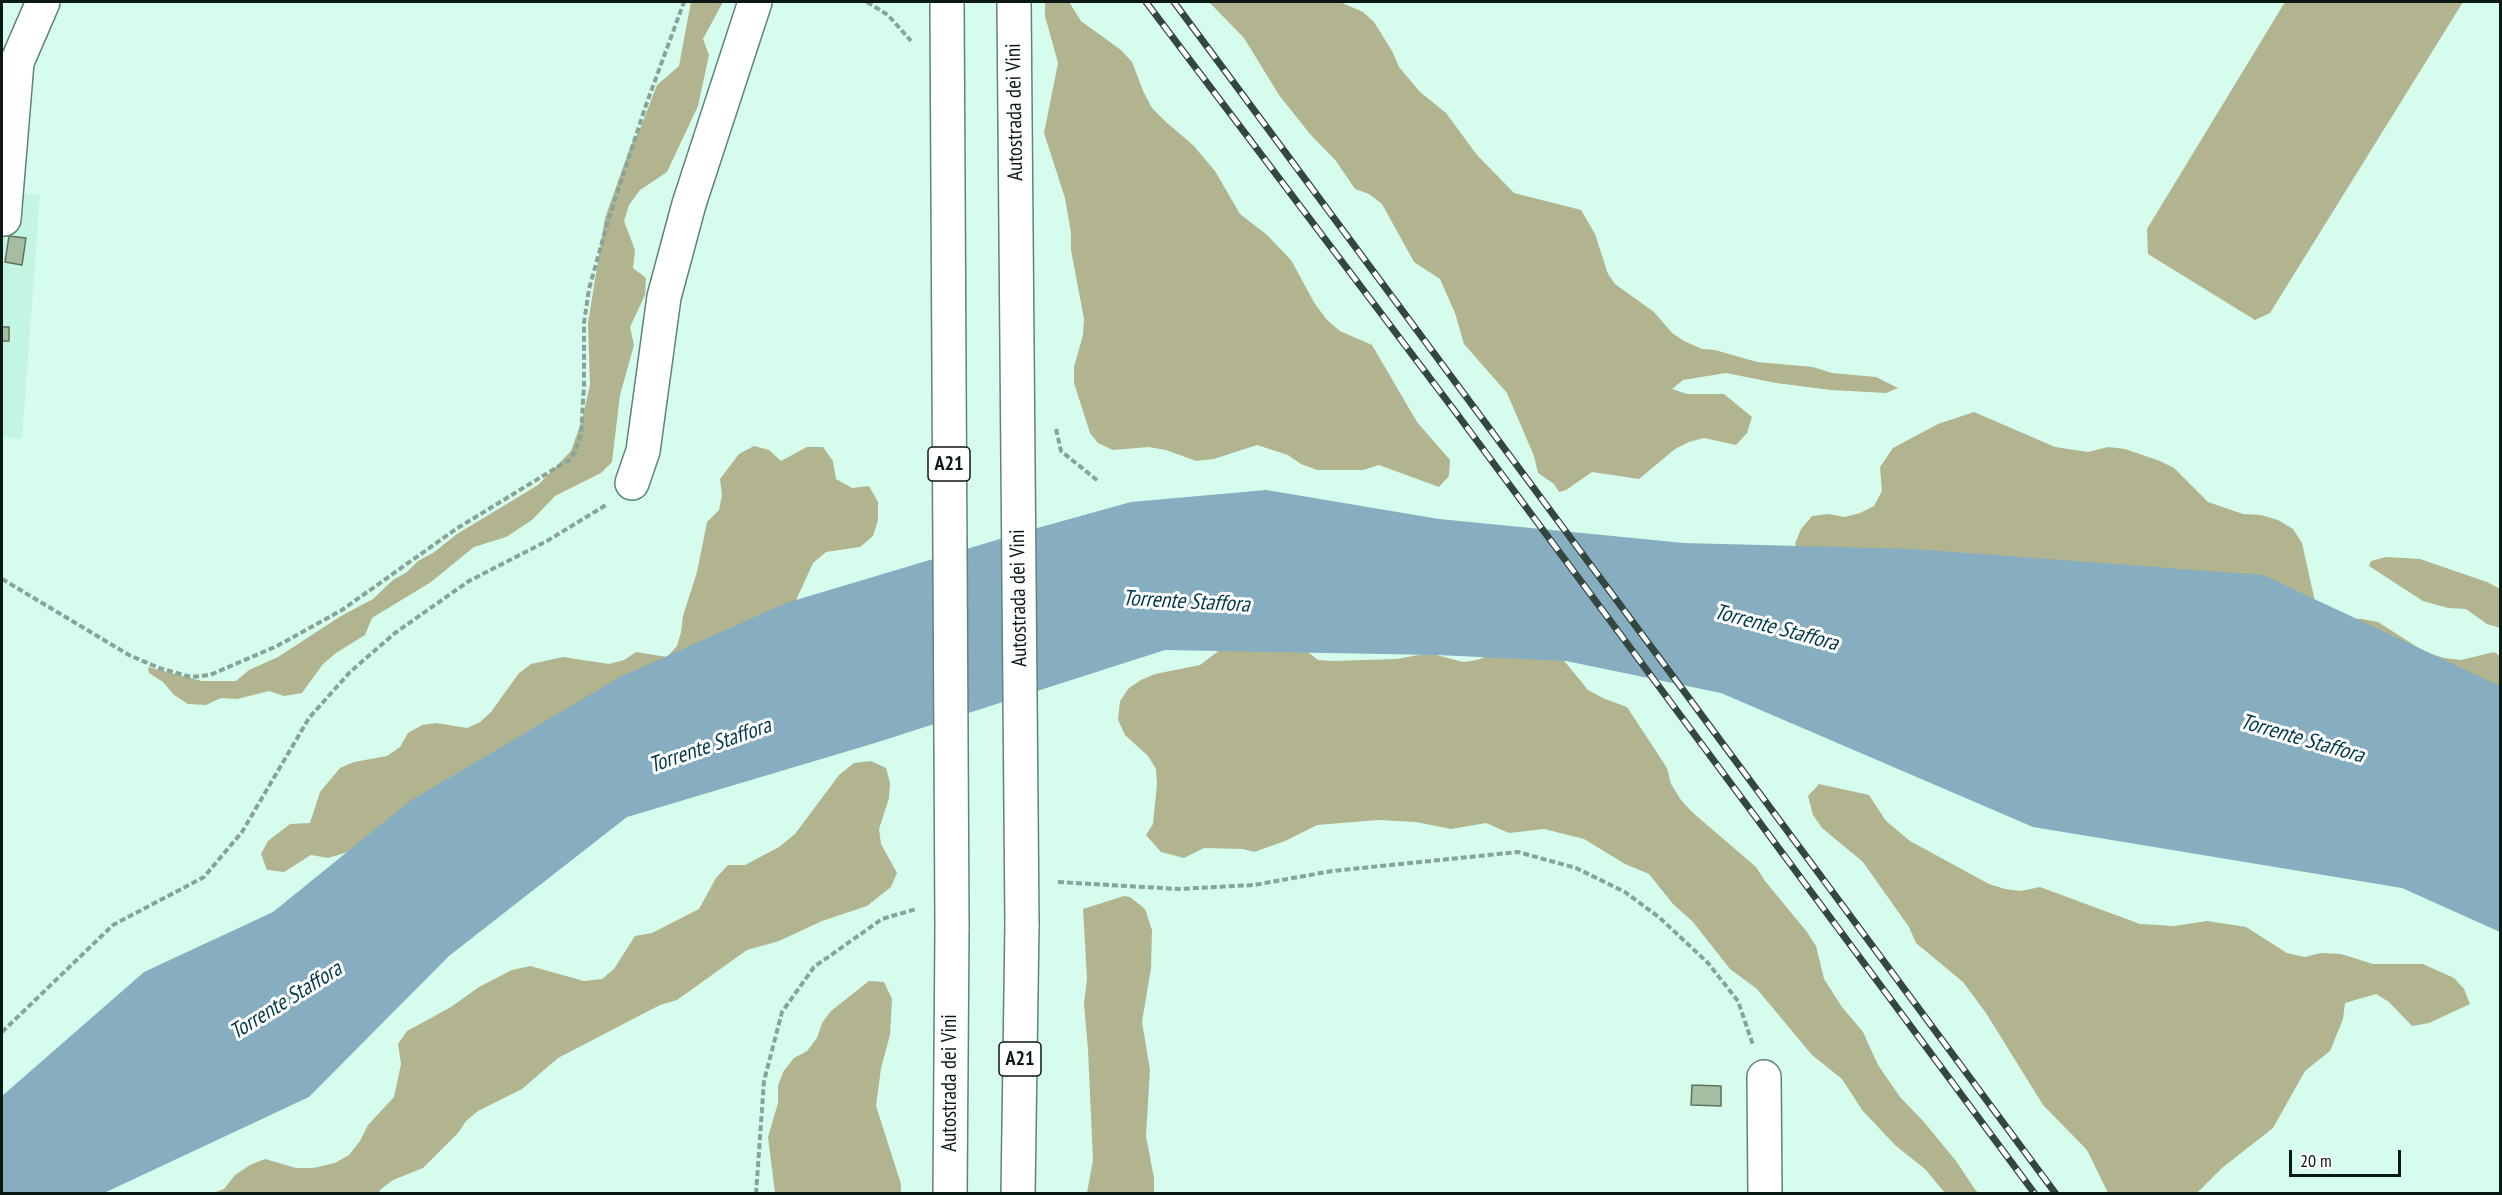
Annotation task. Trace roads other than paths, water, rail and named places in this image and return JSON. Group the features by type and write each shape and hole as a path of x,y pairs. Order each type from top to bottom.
{"main road":[{"path":"4,219 17,62 43,2"},
{"path":"632,483 643,451 664,297 689,204 755,2"},
{"name":"Autostrada dei Vini","path":"947,2 952,927 950,1194"},
{"name":"Autostrada dei Vini","path":"1014,2 1022,924 1018,1194"},
{"path":"1764,1077 1765,1194"}],"water":[{"name":"Torrente Staffora","path":"1266,490 1439,519 1684,543 1913,549 2263,575 2500,686 2500,932 2402,888 2033,827 1721,693 1566,661 1437,655 1165,650 875,743 627,817 449,956 309,1097 104,1193 2,1193 2,1096 144,972 273,912 410,801 620,677 786,603 1030,530 1131,502"}],"railway":[{"path":"1146,2 1457,414 2035,1194"},
{"path":"1174,2 2056,1194"}]}
